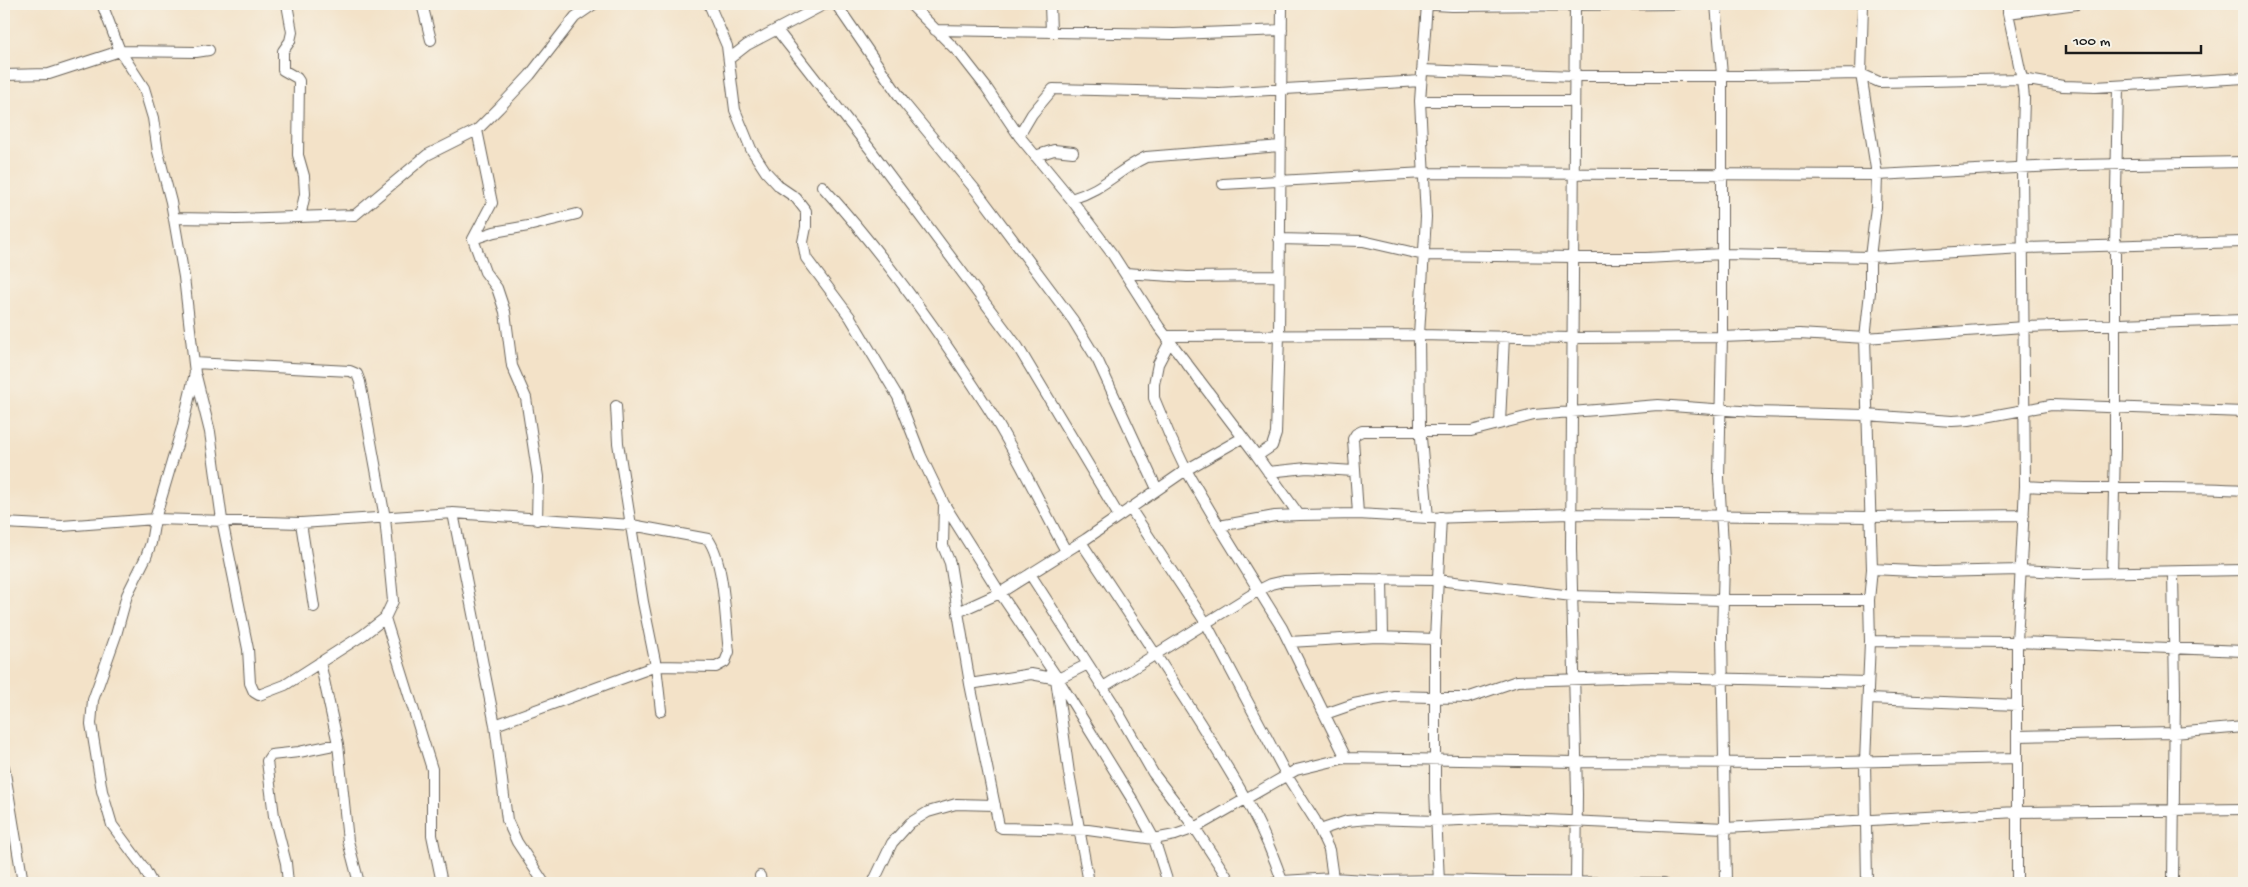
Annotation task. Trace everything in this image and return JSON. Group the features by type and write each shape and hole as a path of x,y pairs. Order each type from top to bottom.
{"street":[{"path":"102,4 120,51 144,88 153,118 158,152 174,218 184,276 195,368 210,432 222,520 248,649 250,683 254,692 259,695 270,692 320,662 386,618 393,601 385,518 357,374 350,371 195,368"},
{"path":"287,4 292,32 290,41 283,51 283,70 299,81 298,155 304,176 305,194 300,217"},
{"path":"422,4 431,40"},
{"path":"174,218 355,215 427,155 477,130 530,75 575,17 594,4"},
{"path":"709,4 727,46 735,110 751,150 766,172 780,187 796,198 806,211 806,227 803,242 806,258 850,317 898,398 921,456 944,504 1132,799 1154,839 1168,883"},
{"path":"729,60 747,45 825,4"},
{"path":"836,4 904,103 978,193 1073,320 1098,361 1157,489"},
{"path":"910,4 961,56 986,87 1034,156 1071,198 1125,273 1168,339 1257,456 1299,515"},
{"path":"1050,4 1051,32"},
{"path":"1257,456 1272,446 1276,434 1279,336 1282,4"},
{"path":"1419,4 1677,4"},
{"path":"1427,4 1420,101 1425,173 1424,255 1419,334 1420,431 1428,518"},
{"path":"1575,4 1571,514 1577,820 1576,883"},
{"path":"1716,4 1722,75 1722,337 1719,478 1724,561 1722,679 1726,883"},
{"path":"1863,4 1861,74 1877,175 1876,207 1870,257 1870,292 1865,338 1872,569 1869,600 1870,641 1865,762 1867,883"},
{"path":"2017,883 2017,642 2025,486 2022,79 2008,8 2077,4"},
{"path":"776,30 870,149 1018,348 1119,516"},
{"path":"935,30 1174,34 1282,30"},
{"path":"4,75 49,74 120,51 196,52 209,50"},
{"path":"1019,136 1032,114 1053,89 1219,93 1422,76 1861,74 1879,82 2022,79 2063,86 2118,86 2244,78"},
{"path":"2112,573 2118,86"},
{"path":"1420,101 1574,101"},
{"path":"477,130 492,203 473,238 485,272 497,288 505,312 512,366 526,398 538,477 537,520"},
{"path":"1071,198 1088,194 1135,162 1146,157 1280,146"},
{"path":"1034,156 1054,150 1073,152"},
{"path":"1223,184 1425,173 1877,175 2022,167 2244,162"},
{"path":"822,186 854,221 906,289 989,409 1066,551"},
{"path":"473,238 577,214"},
{"path":"1280,239 1363,241 1424,255 1646,258 1722,254 1870,257 2023,248 2244,242"},
{"path":"1125,273 1187,277 1279,276"},
{"path":"1168,339 1419,334 1572,338 1722,337 1799,334 1865,338 2024,327 2244,320"},
{"path":"1500,423 1504,336"},
{"path":"1168,339 1158,364 1154,384 1154,398 1186,470 1282,628 1346,758"},
{"path":"152,883 144,868 112,825 102,791 91,724 93,700 116,635 127,595 146,557 182,428 195,368"},
{"path":"1358,514 1354,471 1354,440 1356,434 1362,431 1471,431 1534,415 1658,405 1721,408 1754,412 1866,415 1952,421 1969,420 2051,405 2244,412"},
{"path":"616,406 618,443 643,602 656,666 661,711"},
{"path":"958,612 1000,593 1081,542 1186,470 1242,438"},
{"path":"1268,472 1308,468 1354,471"},
{"path":"2025,486 2073,489 2114,487 2244,490"},
{"path":"944,504 943,546 950,563 970,684 999,826 1002,828 1079,830 1154,839 1175,835 1195,828 1296,770 1346,758 1575,762 1865,762 2017,758"},
{"path":"1130,508 1206,623 1287,776 1320,830 1329,850 1333,878"},
{"path":"453,513 495,724 507,820 517,842 544,883"},
{"path":"4,523 62,526 155,520 301,523 453,513 632,525 708,539 716,550 719,565 729,652 725,662 716,667 656,666 495,724"},
{"path":"1219,526 1275,516 1358,514 1428,518 1571,514 1870,517 2024,515"},
{"path":"1439,881 1435,639 1442,517"},
{"path":"301,523 314,607"},
{"path":"1081,542 1156,654 1247,798 1271,848 1278,882 1333,878 1381,881 1664,883"},
{"path":"1872,569 1933,572 2020,570 2059,573 2244,570"},
{"path":"2173,572 2173,883"},
{"path":"1030,574 1103,687 1153,773 1195,828 1231,883"},
{"path":"1382,579 1384,637"},
{"path":"1103,687 1258,590 1284,581 1438,580 1572,596 1722,600 1869,600"},
{"path":"386,618 432,769 432,835 442,883"},
{"path":"1289,642 1384,637 1435,639"},
{"path":"1870,641 2017,642 2244,651"},
{"path":"320,662 338,744 347,832 358,883"},
{"path":"970,684 1031,674 1057,679 1088,664"},
{"path":"1325,714 1354,704 1394,696 1467,698 1517,681 1574,678 1868,682"},
{"path":"1057,679 1079,830 1089,883"},
{"path":"1868,699 2017,705"},
{"path":"2017,736 2174,733 2244,727"},
{"path":"288,883 286,863 274,816 267,761 271,754 299,752 338,744"},
{"path":"4,767 23,883"},
{"path":"873,883 892,843 910,823 928,812 956,804 995,805"},
{"path":"1320,830 1347,821 1357,820 1438,821 1504,818 1725,828 1865,822 2017,812 2244,809"}]}
